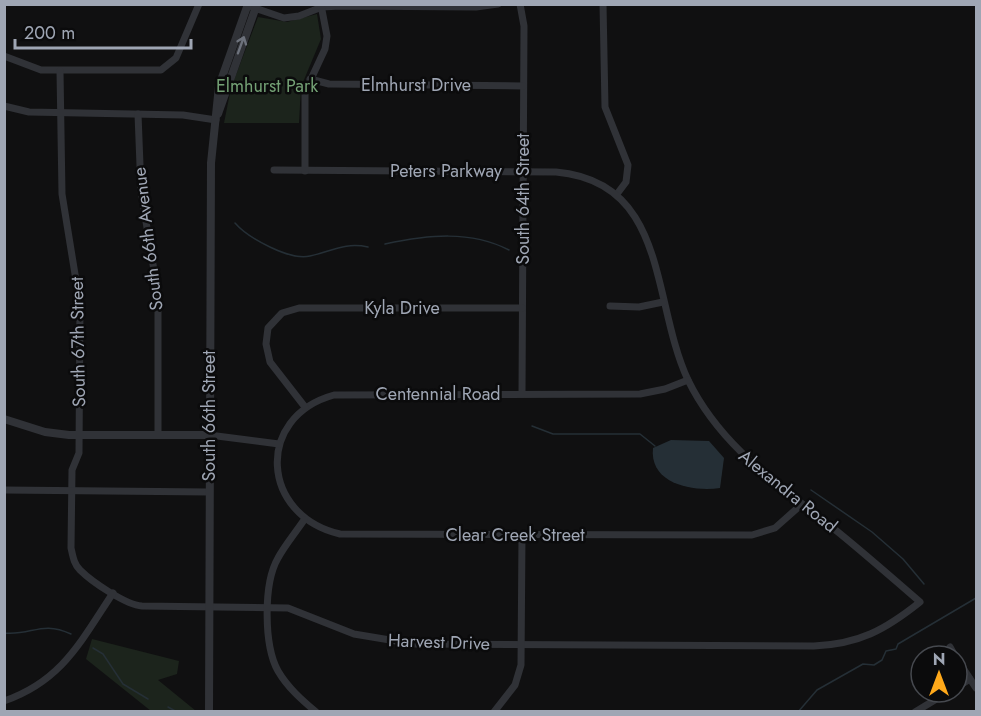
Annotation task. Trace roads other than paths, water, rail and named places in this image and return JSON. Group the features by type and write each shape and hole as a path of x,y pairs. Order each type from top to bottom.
{"street":[{"path":"4,56 41,70 161,70 176,58 199,4"},
{"path":"251,5 284,18 299,16 322,6 498,4"},
{"name":"South 64th Street","path":"520,4 524,26 522,394"},
{"path":"603,4 605,107 628,165 626,182 617,194"},
{"name":"South 66th Street","path":"209,711 209,206 216,120 251,5"},
{"path":"305,171 305,98 310,79 327,43 327,29 322,6"},
{"name":"South 67th Street","path":"60,71 62,194 79,286 79,453 72,470 73,561 79,570 113,593"},
{"name":"Elmhurst Drive","path":"310,79 329,84 523,86"},
{"path":"4,106 29,112 183,115 216,120"},
{"name":"South 66th Avenue","path":"138,114 141,191 156,268 158,295 158,435"},
{"name":"Peters Parkway","path":"274,170 523,171 585,176 606,185 617,194"},
{"name":"Alexandra Road","path":"617,194 635,215 644,230 663,302 688,380 730,443 873,560 920,602"},
{"path":"610,306 639,307 663,302"},
{"name":"Kyla Drive","path":"305,407 270,362 267,353 268,328 282,313 299,308 522,308"},
{"name":"Centennial Road","path":"279,444 290,423 305,407 326,397 341,394 640,394 665,389 688,380"},
{"path":"4,419 45,432 79,435 209,435 279,444"},
{"name":"Clear Creek Street","path":"279,444 279,482 286,497 304,520 323,530 340,534 752,535 775,528 802,504"},
{"path":"4,490 209,492"},
{"path":"304,520 277,560 270,583 269,643 278,670 294,693 316,711"},
{"path":"494,711 503,704 515,685 521,665 522,535"},
{"path":"4,701 27,693 48,680 63,665 113,593"},
{"name":"Harvest Drive","path":"113,593 134,606 288,608 354,634 384,641 414,644 833,645 861,639 892,625 920,602"},
{"path":"970,679 976,688"}],"waterway":[{"path":"235,223 249,235 270,247 302,257 352,246 368,247"},
{"path":"385,244 417,238 449,236 479,239 509,250"},
{"path":"532,426 553,434 640,434 655,446"},
{"path":"811,490 872,532 903,559 924,584"},
{"path":"798,712 817,690 863,664 874,665 882,660 886,651 896,649 898,644 976,598"},
{"path":"4,633 52,628 71,634"},
{"path":"93,648 103,654 123,684 148,699"},
{"path":"168,707 177,712"}],"park label":[{"name":"Elmhurst Park","path":"267,86"}]}
